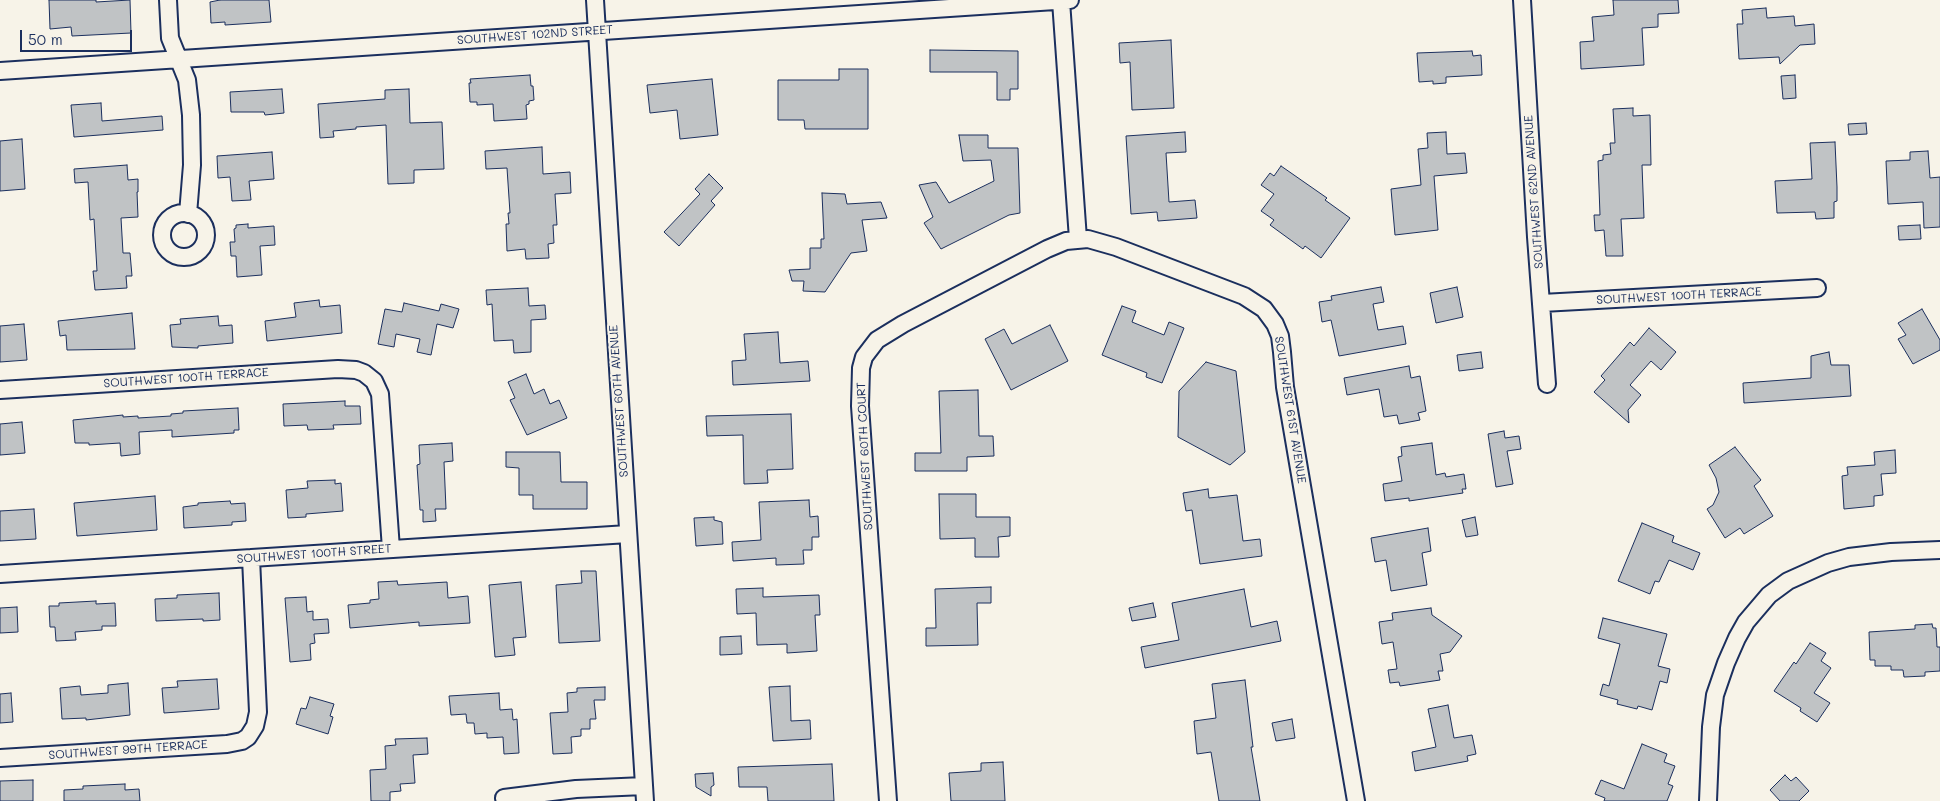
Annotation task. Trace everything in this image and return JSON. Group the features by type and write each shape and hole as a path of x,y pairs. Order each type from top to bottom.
{"street":[{"path":"168,0 170,38 187,80 191,115 192,165 188,214"},
{"name":"SOUTHWEST 60TH AVENUE","path":"595,0 645,794"},
{"path":"1061,0 1078,239"},
{"name":"SOUTHWEST 102ND STREET","path":"0,71 597,31 941,5 1070,0"},
{"name":"SOUTHWEST 62ND AVENUE","path":"1522,0 1547,384"},
{"name":"SOUTHWEST 61ST AVENUE","path":"1078,239 1088,238 1102,242 1220,286 1255,302 1270,316 1275,324 1282,352 1285,388 1356,801"},
{"name":"SOUTHWEST 60TH COURT","path":"888,801 860,406 861,375 864,357 870,348 888,332 1047,249 1066,241 1078,239"},
{"name":"SOUTHWEST 100TH TERRACE","path":"1542,304 1817,288"},
{"name":"SOUTHWEST 100TH TERRACE","path":"0,390 338,369 356,370 370,376 380,394 391,548"},
{"name":"SOUTHWEST 100TH STREET","path":"0,574 628,534"},
{"path":"1708,801 1713,709 1726,662 1746,622 1769,595 1788,580 1828,563 1849,557 1891,552 1940,550"},
{"name":"SOUTHWEST 99TH TERRACE","path":"0,758 227,744 242,741 253,732 257,720 258,706 251,558"},
{"path":"504,798 576,790 645,794"}],"building":[{"path":"49,0 96,0 96,2 130,0 131,33 72,36 71,27 50,29"},
{"path":"220,0 269,0 271,22 225,25 225,22 211,23 210,2"},
{"path":"1613,0 1678,0 1679,13 1658,14 1658,27 1642,28 1644,65 1581,69 1580,42 1594,41 1592,17 1614,15"},
{"path":"1766,8 1767,18 1794,16 1795,26 1814,24 1815,44 1800,45 1780,64 1779,57 1739,59 1737,24 1743,24 1742,10"},
{"path":"1171,40 1174,108 1132,110 1130,62 1120,63 1119,43"},
{"path":"930,50 1018,51 1018,89 1010,89 1010,100 997,100 997,72 930,72"},
{"path":"1472,51 1473,56 1481,55 1482,75 1446,77 1446,83 1433,84 1433,81 1419,82 1417,53"},
{"path":"839,69 868,69 868,129 805,129 804,120 778,120 778,80 839,80"},
{"path":"530,75 534,100 529,101 529,104 526,105 527,119 494,121 493,104 477,105 477,102 470,102 470,79"},
{"path":"1795,75 1796,98 1783,99 1781,76"},
{"path":"712,79 718,135 680,139 677,110 650,113 647,85"},
{"path":"282,89 284,113 265,115 264,112 231,112 230,92"},
{"path":"409,89 410,123 442,122 444,169 414,170 414,183 388,184 386,125 333,131 334,137 320,138 318,104 385,99 385,90"},
{"path":"101,103 102,121 162,116 163,130 74,137 71,105"},
{"path":"1633,108 1633,116 1650,115 1651,165 1642,165 1644,218 1621,219 1623,256 1606,256 1604,230 1595,231 1594,215 1600,215 1598,161 1603,160 1603,155 1611,154 1610,143 1615,143 1613,109"},
{"path":"1866,123 1867,134 1849,135 1848,124"},
{"path":"1185,132 1186,152 1166,153 1169,202 1195,200 1197,218 1158,221 1157,212 1131,214 1126,136"},
{"path":"1446,132 1447,154 1465,153 1467,173 1434,176 1438,230 1395,235 1391,189 1421,185 1418,149 1428,148 1427,133"},
{"path":"959,135 988,135 988,148 1018,148 1020,213 1009,215 941,249 924,223 933,217 919,185 936,182 949,203 994,181 991,160 963,161"},
{"path":"22,139 25,189 0,191 0,141"},
{"path":"1835,142 1837,201 1834,202 1834,218 1816,219 1815,212 1777,213 1775,181 1812,179 1810,143"},
{"path":"542,147 543,174 570,172 571,193 555,194 557,225 553,225 554,243 548,244 549,258 526,259 525,249 507,251 506,224 509,224 508,213 510,213 507,168 486,169 485,151"},
{"path":"1928,151 1930,178 1940,177 1940,227 1924,228 1923,202 1888,204 1886,161 1910,160 1910,152"},
{"path":"272,152 274,179 249,181 251,200 232,201 230,177 218,178 217,156"},
{"path":"127,165 128,180 138,179 138,217 121,218 123,253 130,253 132,276 126,276 127,288 95,290 93,271 97,271 94,219 90,220 88,182 75,183 74,169"},
{"path":"1281,166 1327,198 1325,200 1350,218 1321,258 1305,246 1303,249 1270,225 1274,220 1261,211 1274,194 1261,185 1270,173 1274,176"},
{"path":"709,174 723,188 711,201 715,205 679,246 664,232 700,194 695,189"},
{"path":"822,193 845,194 847,204 881,202 887,218 862,220 867,251 851,253 825,292 803,291 804,281 792,281 789,270 810,269 810,248 821,248 821,239 824,239"},
{"path":"248,224 248,228 274,226 275,245 260,246 262,275 237,277 236,256 231,256 230,242 235,242 234,229 236,225"},
{"path":"1920,225 1921,239 1899,240 1898,226"},
{"path":"1381,287 1384,302 1373,304 1378,330 1403,326 1406,344 1339,356 1331,320 1322,322 1319,302 1332,300 1331,296"},
{"path":"1457,287 1463,317 1436,323 1430,293"},
{"path":"528,288 529,306 545,305 546,319 531,320 531,352 514,353 513,340 494,341 492,304 487,305 486,290"},
{"path":"319,300 320,307 340,305 342,333 267,341 265,321 296,317 294,303"},
{"path":"404,303 439,311 441,304 459,309 453,328 437,324 431,355 417,352 420,339 396,334 394,347 378,344 385,309 402,312"},
{"path":"1122,306 1136,311 1132,322 1164,335 1169,322 1184,328 1162,383 1146,377 1147,373 1102,355"},
{"path":"1922,309 1940,340 1940,350 1913,364 1898,339 1906,335 1898,323"},
{"path":"132,313 135,349 67,350 66,335 60,336 58,321"},
{"path":"218,316 219,326 232,325 233,343 198,346 198,348 172,347 170,325 181,324 180,319"},
{"path":"24,324 27,360 0,362 0,326"},
{"path":"1050,325 1068,361 1011,390 985,339 1004,329 1012,344"},
{"path":"1649,328 1676,352 1661,370 1651,361 1630,385 1641,395 1628,410 1629,423 1594,392 1605,380 1601,376 1630,342 1634,346"},
{"path":"778,332 780,363 808,361 810,381 733,385 732,361 746,360 744,334"},
{"path":"1481,352 1483,368 1459,371 1457,355"},
{"path":"1829,352 1831,365 1849,365 1851,396 1744,403 1743,383 1811,378 1811,356"},
{"path":"1206,362 1236,371 1245,452 1230,465 1178,437 1179,391"},
{"path":"1409,366 1411,378 1420,376 1426,411 1418,413 1420,420 1399,424 1397,415 1384,417 1379,389 1347,395 1344,378"},
{"path":"526,374 534,394 544,389 550,404 559,400 567,418 527,435 510,400 515,398 508,382"},
{"path":"978,390 979,436 993,436 994,456 967,457 967,471 915,471 915,453 941,453 939,391"},
{"path":"345,401 345,406 360,406 361,424 333,425 334,429 308,430 307,425 284,426 283,404"},
{"path":"238,408 239,430 234,430 234,433 172,437 172,430 139,432 140,454 121,456 120,443 89,445 89,443 75,443 73,420 123,415 123,417 138,416 138,418 171,416 171,414 183,413 183,411"},
{"path":"791,414 793,469 767,470 768,483 744,484 743,435 707,436 706,416"},
{"path":"22,422 25,453 0,455 0,424"},
{"path":"1504,431 1505,438 1519,436 1521,449 1507,451 1513,484 1496,487 1488,434"},
{"path":"452,443 453,461 444,462 446,509 435,509 436,521 423,522 423,510 420,510 417,465 420,464 419,445"},
{"path":"1432,443 1436,475 1445,473 1446,477 1464,474 1466,489 1462,489 1463,493 1409,501 1409,498 1385,501 1383,484 1402,481 1398,457 1402,456 1401,447"},
{"path":"1735,447 1761,480 1754,486 1773,516 1744,534 1740,528 1725,538 1707,509 1713,505 1719,492 1716,478 1709,465"},
{"path":"1895,450 1896,473 1881,474 1883,495 1874,496 1874,506 1844,509 1842,476 1848,475 1847,467 1875,465 1874,452"},
{"path":"506,452 560,452 561,482 587,482 587,509 533,509 533,495 519,495 519,468 506,467"},
{"path":"335,480 335,484 341,483 343,511 306,514 306,517 288,518 286,490 308,488 307,481"},
{"path":"1208,489 1209,498 1237,495 1243,541 1260,539 1262,556 1200,564 1192,510 1186,511 1183,493"},
{"path":"939,494 976,494 976,517 1010,517 1010,536 998,537 999,557 975,557 975,538 940,539"},
{"path":"155,496 157,530 77,536 74,503"},
{"path":"809,500 810,517 818,516 819,537 812,537 812,550 803,550 804,564 776,565 776,558 733,561 732,542 761,540 759,502"},
{"path":"230,501 231,504 245,503 246,521 232,522 232,525 184,528 183,507 198,505 198,503"},
{"path":"34,509 36,539 0,541 0,511"},
{"path":"714,517 714,520 722,522 723,544 696,546 694,518"},
{"path":"1475,517 1478,535 1466,537 1462,520"},
{"path":"1642,523 1674,536 1672,542 1700,553 1693,570 1669,560 1659,582 1655,581 1650,594 1618,581"},
{"path":"1428,528 1431,551 1422,553 1427,585 1391,591 1386,560 1375,562 1371,538"},
{"path":"581,571 596,571 600,641 559,643 556,585 582,583"},
{"path":"397,581 398,585 447,582 448,598 468,596 470,623 419,626 419,622 350,628 348,605 370,603 370,600 379,599 378,582"},
{"path":"521,582 526,637 513,638 515,655 495,657 489,585"},
{"path":"991,587 991,603 977,603 978,645 926,646 926,628 936,628 935,589"},
{"path":"763,588 763,597 819,595 820,615 815,615 817,651 787,653 787,644 757,645 756,613 737,614 736,589"},
{"path":"1244,589 1251,627 1277,621 1281,641 1145,668 1141,647 1179,640 1172,603"},
{"path":"219,593 220,620 156,621 155,599 177,598 177,595"},
{"path":"306,597 307,612 313,611 313,620 328,619 329,633 314,634 315,643 310,644 311,660 290,662 285,598"},
{"path":"96,601 96,604 115,603 116,626 102,626 102,630 75,632 76,640 56,641 55,627 50,627 49,606 59,606 59,603"},
{"path":"1153,603 1156,617 1132,621 1129,608"},
{"path":"17,607 18,632 0,633 0,608"},
{"path":"1431,608 1432,615 1462,636 1450,652 1440,654 1443,671 1438,671 1440,680 1400,686 1399,682 1390,683 1388,670 1397,669 1393,642 1382,644 1379,622 1393,620 1392,613"},
{"path":"1603,618 1667,634 1658,666 1670,669 1667,683 1660,681 1652,710 1638,706 1637,709 1617,704 1618,700 1600,695 1603,684 1609,686 1620,644 1598,638"},
{"path":"1932,624 1933,628 1936,628 1937,647 1940,647 1940,671 1925,672 1925,676 1904,677 1903,670 1891,670 1891,666 1875,666 1875,660 1870,660 1869,632 1915,629 1915,625"},
{"path":"741,636 742,654 720,655 720,637"},
{"path":"1810,643 1826,653 1821,661 1831,668 1814,693 1830,703 1817,722 1800,711 1801,708 1774,691"},
{"path":"217,679 219,709 164,713 162,688 178,687 177,681"},
{"path":"1245,680 1253,747 1251,747 1260,801 1219,801 1211,752 1197,754 1194,721 1216,718 1212,684"},
{"path":"128,683 130,715 86,720 86,718 62,719 60,688 80,686 81,695 108,693 108,685"},
{"path":"790,686 791,721 810,720 811,739 773,741 769,687"},
{"path":"605,687 605,700 594,700 596,719 590,719 590,729 581,729 581,736 571,737 572,753 553,754 550,713 568,712 567,693 577,692 577,688"},
{"path":"11,693 13,722 0,723 0,694"},
{"path":"499,693 500,710 512,709 513,720 517,719 519,753 504,754 503,737 487,738 487,733 475,734 474,723 467,723 466,714 451,715 449,696"},
{"path":"310,697 334,704 330,716 333,717 328,734 296,724 301,708 306,709"},
{"path":"1448,705 1454,738 1472,735 1476,754 1467,756 1468,761 1415,771 1412,752 1436,747 1428,709"},
{"path":"1292,719 1295,738 1276,741 1272,723"},
{"path":"427,738 428,754 413,755 415,783 400,784 401,791 390,792 390,801 371,801 370,770 386,769 385,746 396,745 395,739"},
{"path":"1642,744 1667,754 1664,762 1675,766 1668,784 1673,786 1667,801 1604,801 1605,798 1595,794 1601,780 1624,789"},
{"path":"1003,762 1005,801 951,801 949,773 981,771 981,763"},
{"path":"832,764 834,801 768,801 767,787 739,787 738,767"},
{"path":"713,773 714,785 711,787 711,796 696,787 695,774"},
{"path":"1785,775 1791,781 1796,777 1809,791 1799,801 1780,801 1770,790"},
{"path":"33,780 33,801 0,801 0,781"},
{"path":"125,784 125,790 139,789 140,801 64,801 64,790 83,789 83,786"}]}
